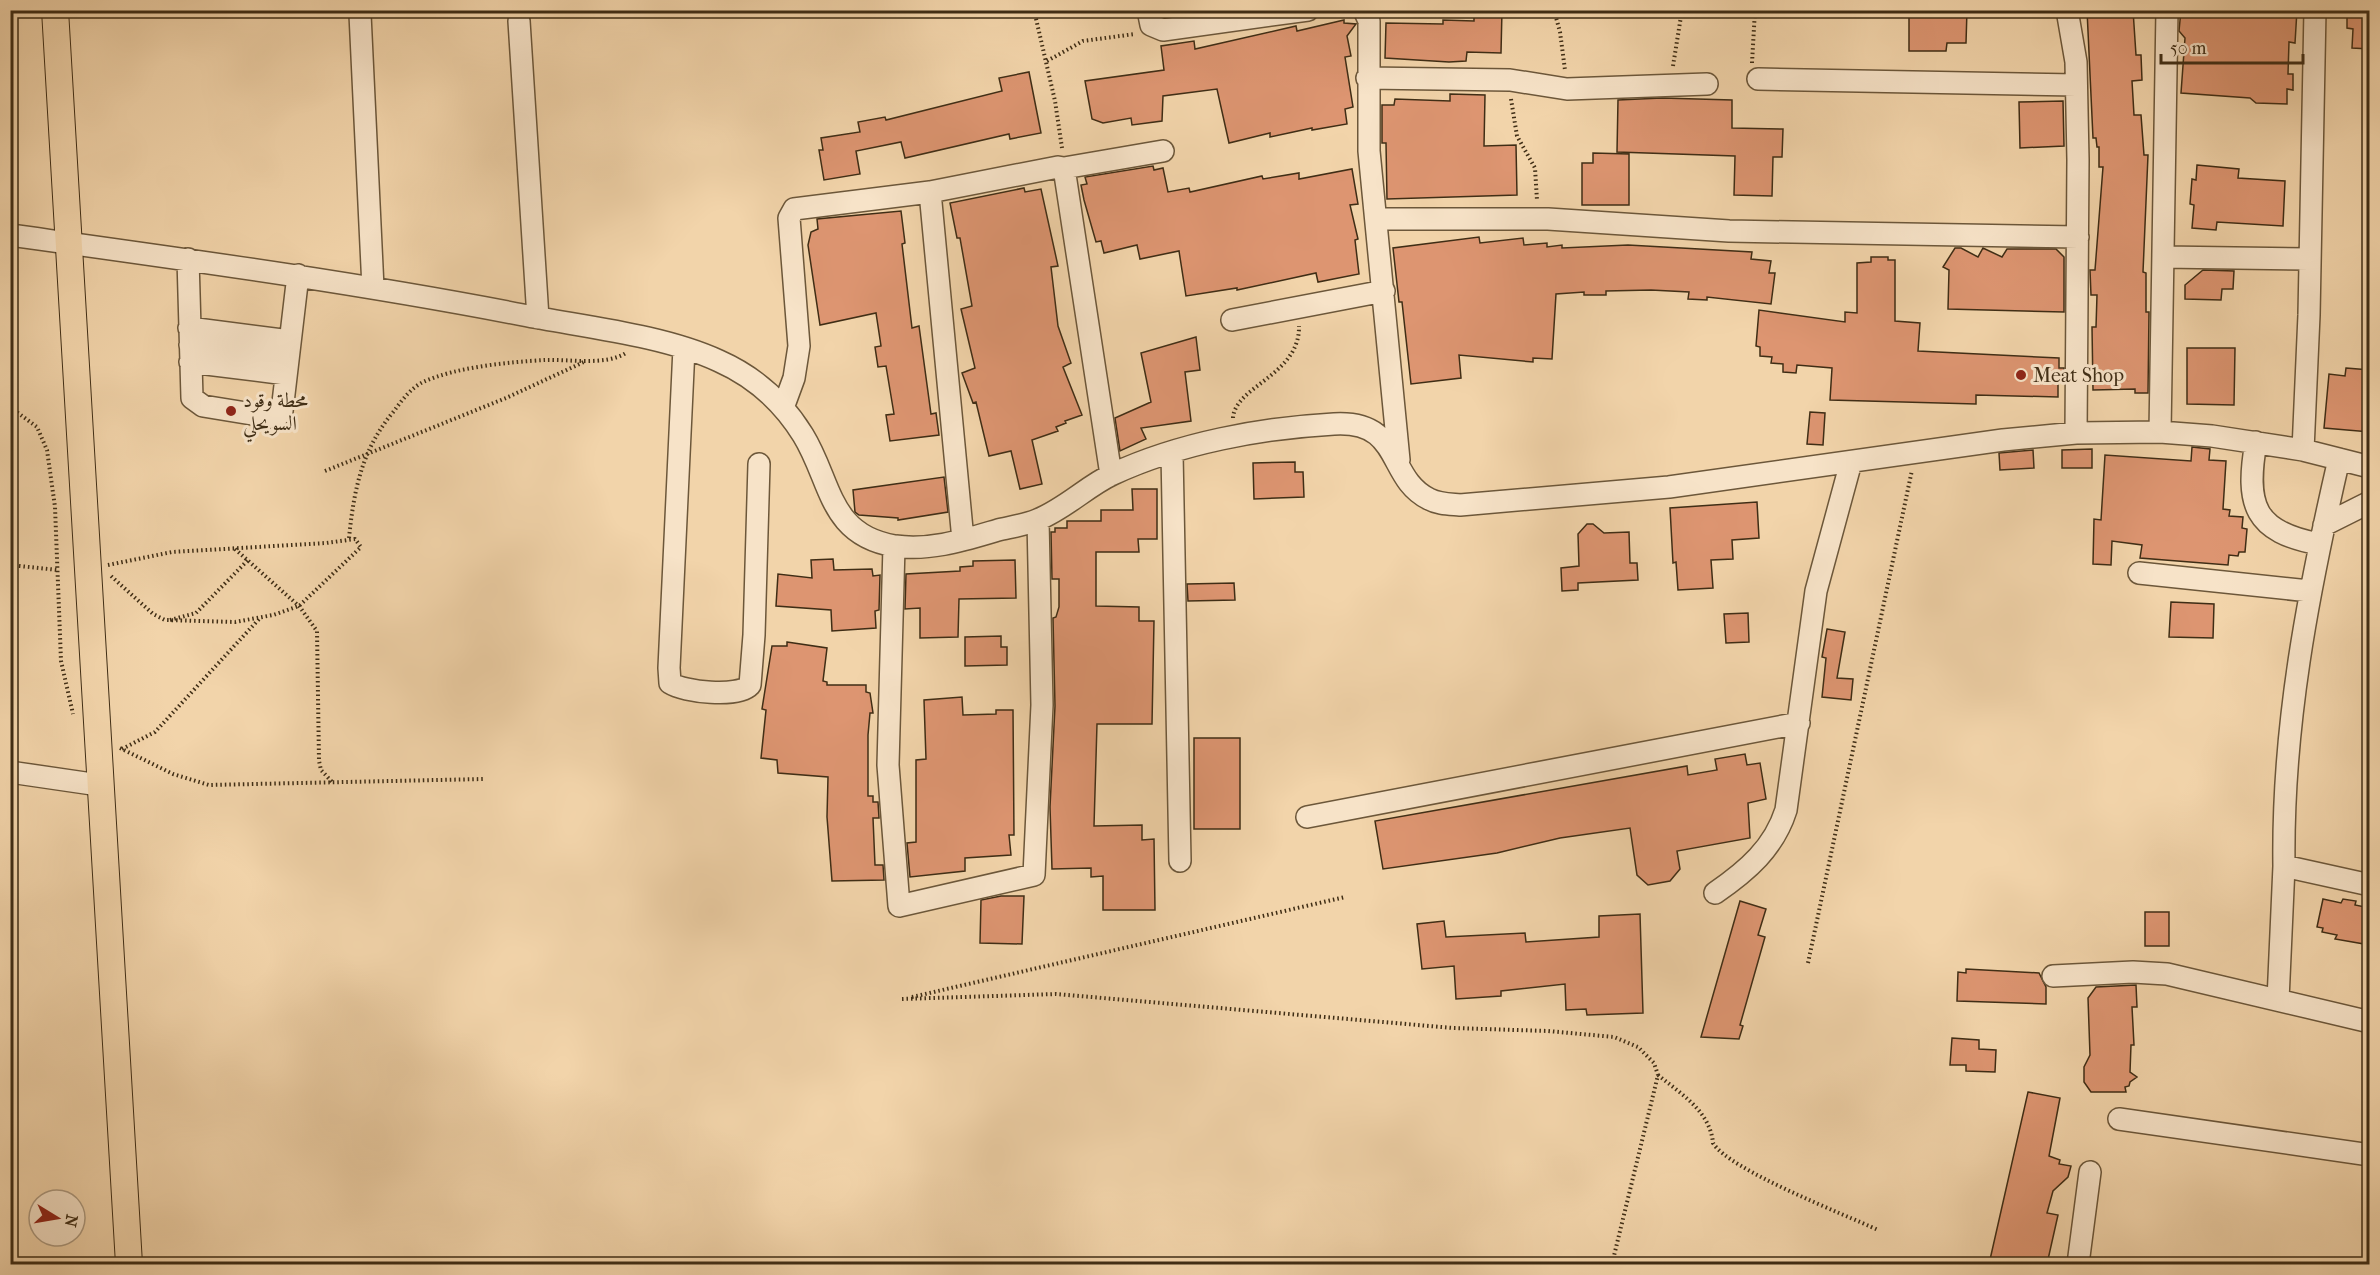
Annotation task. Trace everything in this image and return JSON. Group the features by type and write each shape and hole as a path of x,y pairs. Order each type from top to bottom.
{"main road":[{"path":"55,10 68,243 93,569 85,730 99,784 129,1264"}],"street":[{"path":"1148,10 1151,25 1162,30 1308,10"},
{"path":"1364,10 1369,21 1367,78 1369,151 1399,464"},
{"path":"2067,10 2074,46 2076,85 2078,237 2076,433"},
{"path":"2160,432 2167,10"},
{"path":"2303,450 2315,10"},
{"path":"360,14 373,288"},
{"path":"519,21 538,318"},
{"path":"1367,78 1510,80 1567,89 1707,84"},
{"path":"1762,79 2076,85"},
{"path":"783,408 794,378 799,346 791,212 800,206 930,192 1058,167 1065,168 1163,152"},
{"path":"1065,168 1111,475"},
{"path":"930,192 963,540"},
{"path":"1376,219 1548,219 1729,231 2078,237"},
{"path":"10,235 298,275 538,318 684,348 739,370 771,394 803,436 831,498 848,525 869,539 894,546 932,547 1038,520 1111,475 1172,453 1262,432 1351,424 1377,434 1415,488 1431,501 1478,505 1669,487 1916,452 2076,433 2160,432 2256,442 2303,450 2370,467"},
{"path":"2163,257 2309,259"},
{"path":"188,259 191,394 195,402 203,406 270,417 279,415 282,411 298,275"},
{"path":"1232,320 1384,291"},
{"path":"190,345 288,358"},
{"path":"190,345 288,358"},
{"path":"684,348 669,668 670,683 675,686 697,691 738,692 750,685 754,635 759,464"},
{"path":"2256,442 2251,479 2256,504 2272,529 2284,536 2322,534 2370,502"},
{"path":"1172,453 1180,861"},
{"path":"2278,1000 2288,744 2310,591 2339,459"},
{"path":"1715,893 1752,865 1774,838 1782,822 1791,789 1816,591 1851,462"},
{"path":"894,546 888,765 899,906 1034,875 1042,705 1038,520"},
{"path":"2139,573 2310,591"},
{"path":"1307,817 1628,758 1799,723"},
{"path":"10,772 99,784"},
{"path":"2284,866 2370,885"},
{"path":"2053,976 2133,972 2167,974 2370,1022"},
{"path":"2120,1119 2370,1155"},
{"path":"2078,1264 2090,1172"}],"path":[{"path":"1034,10 1065,168"},
{"path":"1554,10 1560,32 1567,89"},
{"path":"1670,86 1682,10"},
{"path":"1755,10 1751,62 1762,79"},
{"path":"1046,62 1083,41 1162,30"},
{"path":"1510,80 1517,136 1535,168 1536,198 1548,219"},
{"path":"1239,437 1233,419 1235,409 1240,402 1280,369 1291,355 1299,334 1300,308"},
{"path":"349,538 357,480 366,453 378,429 402,401 423,383 461,371 516,362 625,355 631,349 635,337"},
{"path":"325,471 506,399 590,359"},
{"path":"10,407 28,418 44,438 53,483 61,661 85,730 180,777 209,785 483,779"},
{"path":"1808,963 1916,452"},
{"path":"349,538 360,542 359,550 299,606 261,618 207,622 165,620 153,614 93,569 172,552 326,543 349,538"},
{"path":"234,548 299,606 317,631 319,761 321,770 333,783"},
{"path":"165,620 196,613 248,560"},
{"path":"10,565 58,570"},
{"path":"122,749 138,742 160,727 261,618"},
{"path":"1345,897 902,999 1056,994 1453,1028 1581,1034 1614,1038 1629,1042 1653,1063 1658,1075 1701,1112 1710,1128 1713,1143 1731,1160 1754,1173 1878,1230"},
{"path":"1612,1264 1658,1075"}],"building":[{"path":"1474,10 1502,10 1501,53 1467,52 1466,61 1449,62 1385,58 1386,23 1443,24 1443,20 1474,21"},
{"path":"1909,10 1967,10 1966,43 1947,43 1946,51 1909,51"},
{"path":"2087,10 2133,10 2136,55 2141,55 2142,80 2132,81 2134,115 2141,115 2144,155 2148,155 2143,272 2146,273 2146,312 2149,312 2148,393 2135,393 2135,389 2093,390 2092,327 2096,327 2097,295 2091,295 2090,270 2095,270 2103,167 2099,167 2099,147 2097,147 2096,138 2093,138"},
{"path":"2181,10 2297,10 2295,43 2289,42 2288,74 2293,74 2293,90 2287,89 2287,104 2256,103 2250,98 2181,93 2185,38 2179,31"},
{"path":"2347,10 2370,10 2370,49 2352,48 2353,29 2347,28"},
{"path":"1344,20 1344,23 1356,24 1347,36 1351,56 1345,57 1353,107 1345,109 1347,124 1312,130 1312,128 1270,137 1270,133 1229,143 1217,89 1163,96 1162,121 1132,125 1131,118 1103,123 1092,119 1085,81 1164,70 1161,46 1194,41 1195,49 1296,26 1297,31"},
{"path":"1029,72 1041,133 1010,139 1009,134 905,158 901,142 856,151 860,174 824,180 819,150 823,150 821,138 860,132 858,122 885,117 886,120 1002,91 999,78"},
{"path":"1450,94 1485,95 1484,146 1516,145 1517,195 1387,199 1386,143 1382,143 1382,105 1394,105 1395,99 1450,101"},
{"path":"1662,98 1732,100 1732,128 1783,129 1782,157 1773,157 1772,196 1734,195 1735,156 1617,152 1618,100"},
{"path":"2063,101 2064,146 2020,148 2019,102"},
{"path":"1593,153 1629,154 1629,205 1582,205 1582,163 1593,163"},
{"path":"2197,165 2239,169 2238,178 2285,181 2283,226 2217,222 2216,230 2192,228 2194,205 2190,204 2192,179 2196,180"},
{"path":"1153,166 1154,170 1163,168 1168,192 1189,188 1190,192 1262,176 1263,179 1299,173 1299,179 1352,169 1358,204 1350,205 1358,239 1355,240 1359,274 1318,282 1316,273 1237,290 1237,288 1186,296 1179,251 1140,259 1137,245 1104,253 1101,241 1096,242 1084,200 1081,185 1087,184 1085,177"},
{"path":"1024,188 1025,192 1041,189 1058,266 1051,267 1058,326 1071,363 1063,367 1082,415 1056,427 1058,431 1032,440 1042,484 1020,489 1011,451 989,456 976,402 973,403 962,373 975,368 961,309 972,306 960,238 957,238 950,203"},
{"path":"901,211 905,243 902,244 912,328 919,326 931,414 936,413 939,435 890,441 886,415 894,414 886,366 878,367 875,347 881,346 876,313 820,325 808,245 811,232 818,229 817,219"},
{"path":"1479,237 1480,243 1523,238 1524,245 1547,243 1547,247 1562,245 1562,248 1628,245 1752,252 1751,259 1771,261 1769,273 1775,273 1771,304 1707,297 1707,300 1688,299 1689,292 1651,290 1606,291 1606,295 1584,295 1584,292 1556,294 1552,359 1533,358 1533,362 1459,355 1461,378 1411,384 1402,302 1399,302 1393,248"},
{"path":"1955,248 1961,248 1978,257 1983,248 2002,257 2007,249 2056,249 2064,257 2064,312 1948,309 1949,270 1943,267"},
{"path":"1871,257 1888,257 1888,260 1895,260 1895,321 1920,323 1918,351 2059,358 2059,368 2064,368 2063,383 2058,383 2058,397 1976,395 1976,404 1830,400 1832,368 1797,365 1796,373 1783,372 1783,364 1771,363 1772,357 1760,356 1760,347 1756,346 1759,310 1845,322 1845,312 1857,313 1857,263 1871,262"},
{"path":"2203,270 2234,271 2233,289 2222,289 2221,300 2185,299 2185,285"},
{"path":"1196,337 1200,370 1185,372 1191,421 1141,428 1146,439 1120,451 1115,418 1151,402 1141,353"},
{"path":"2187,348 2235,348 2234,405 2187,404"},
{"path":"2346,368 2370,370 2370,432 2324,428 2329,374 2345,376"},
{"path":"1810,412 1825,413 1823,445 1807,444"},
{"path":"2192,447 2210,449 2209,460 2226,461 2223,509 2230,510 2229,516 2243,517 2242,528 2247,529 2245,552 2239,552 2238,556 2229,555 2228,565 2140,558 2142,545 2112,541 2111,565 2093,564 2094,519 2101,520 2105,455 2191,461"},
{"path":"2092,449 2092,468 2062,468 2062,450"},
{"path":"2033,450 2034,468 2000,470 1999,453"},
{"path":"1295,462 1295,472 1303,472 1304,497 1254,499 1253,463"},
{"path":"944,477 948,512 898,520 898,518 859,515 855,512 853,490"},
{"path":"1132,489 1157,489 1157,539 1138,539 1139,552 1096,552 1096,606 1139,607 1139,621 1154,621 1152,724 1097,724 1094,826 1142,825 1142,840 1154,839 1155,910 1103,910 1103,876 1091,877 1091,868 1052,869 1050,807 1055,706 1053,618 1056,617 1059,607 1059,579 1052,579 1051,532 1055,532 1055,528 1067,528 1067,521 1101,521 1101,510 1133,510"},
{"path":"1757,502 1759,538 1732,540 1733,559 1711,560 1713,588 1678,590 1676,562 1673,563 1670,508"},
{"path":"1587,524 1593,524 1604,533 1629,532 1630,563 1637,563 1638,580 1578,583 1578,590 1562,591 1561,568 1579,566 1578,534"},
{"path":"833,559 834,570 872,569 873,576 880,575 879,610 875,611 876,628 832,631 831,610 776,606 778,574 812,578 811,560"},
{"path":"1015,560 1016,598 959,599 958,637 920,638 920,608 905,609 906,574 960,571 960,567 973,566 973,561"},
{"path":"1234,583 1235,600 1188,601 1187,584"},
{"path":"2171,602 2214,604 2213,638 2169,637"},
{"path":"1748,613 1749,642 1726,643 1724,614"},
{"path":"1827,629 1845,632 1837,678 1853,679 1851,700 1822,697 1826,658 1822,657"},
{"path":"1001,636 1001,647 1007,647 1007,665 965,666 965,637"},
{"path":"787,642 827,648 823,681 827,682 827,685 866,685 866,692 870,693 873,713 870,713 868,735 868,796 873,796 873,802 878,802 879,818 873,818 875,865 883,865 884,880 832,881 827,817 828,777 778,773 777,760 761,758 766,710 762,709 772,646 787,646"},
{"path":"962,697 963,715 996,714 996,710 1013,710 1014,835 1009,835 1011,855 965,858 965,871 910,877 907,843 916,842 916,760 926,759 924,700"},
{"path":"1194,738 1240,738 1240,829 1194,829"},
{"path":"1745,754 1747,765 1760,763 1766,799 1748,803 1750,838 1677,851 1680,869 1670,881 1648,885 1637,875 1630,828 1560,838 1497,853 1383,869 1375,821 1687,766 1688,775 1717,770 1715,759"},
{"path":"1001,896 1024,896 1022,944 980,943 981,900"},
{"path":"2323,899 2341,903 2343,899 2356,901 2355,905 2370,908 2370,945 2335,939 2337,935 2322,932 2323,928 2317,927"},
{"path":"1740,901 1766,909 1758,935 1765,937 1740,1025 1743,1026 1739,1039 1701,1037"},
{"path":"2145,912 2169,912 2169,946 2145,946"},
{"path":"1640,914 1643,1013 1587,1015 1586,1009 1566,1010 1565,984 1501,991 1501,996 1456,999 1454,966 1422,969 1417,924 1444,921 1446,937 1525,933 1526,942 1599,937 1599,916"},
{"path":"1966,969 2039,973 2046,987 2046,1004 1957,1001 1958,972 1966,973"},
{"path":"2136,985 2137,1007 2132,1007 2134,1045 2131,1045 2130,1072 2137,1077 2125,1087 2126,1092 2091,1092 2084,1082 2084,1067 2090,1055 2088,998 2096,987"},
{"path":"1952,1038 1979,1040 1979,1049 1996,1050 1995,1072 1966,1071 1966,1065 1950,1065"},
{"path":"2028,1092 2060,1098 2049,1156 2060,1160 2059,1164 2071,1166 2068,1177 2053,1191 2047,1213 2058,1215 2047,1264 1989,1264"}],"place":[{"name":"Meat Shop","path":"2021,375"},
{"name":"محطة وقود السويحلي","path":"231,411"}]}
